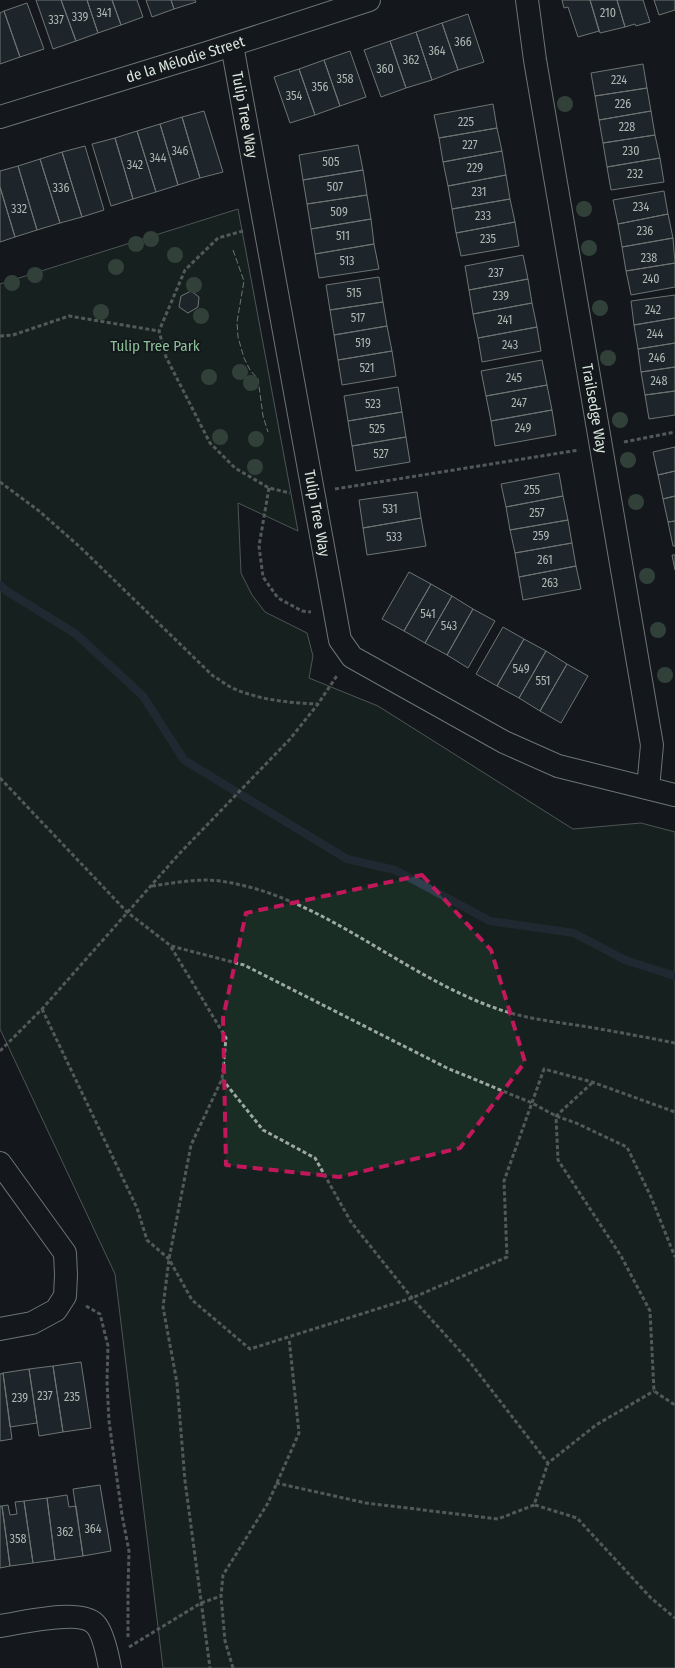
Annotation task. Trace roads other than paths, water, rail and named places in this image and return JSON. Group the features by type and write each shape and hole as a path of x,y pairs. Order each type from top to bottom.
{"street":[{"name":"de la Mélodie Street","path":"0,117 369,0"},
{"name":"Trailsedge Way","path":"528,0 534,60 652,745 648,788"},
{"name":"Tulip Tree Way","path":"232,45 340,640 352,657 513,746 558,766 648,788"},
{"path":"648,788 675,795"},
{"path":"0,1163 65,1253 65,1296 56,1310 32,1323 0,1329"},
{"path":"0,1626 56,1617 82,1617 96,1624 108,1650 110,1668"}],"waterway":[{"path":"0,585 76,634 143,696 184,760 347,859 395,870 490,921 574,933 625,960 675,976"}],"park label":[{"name":"Tulip Tree Park","path":"155,346"}]}
